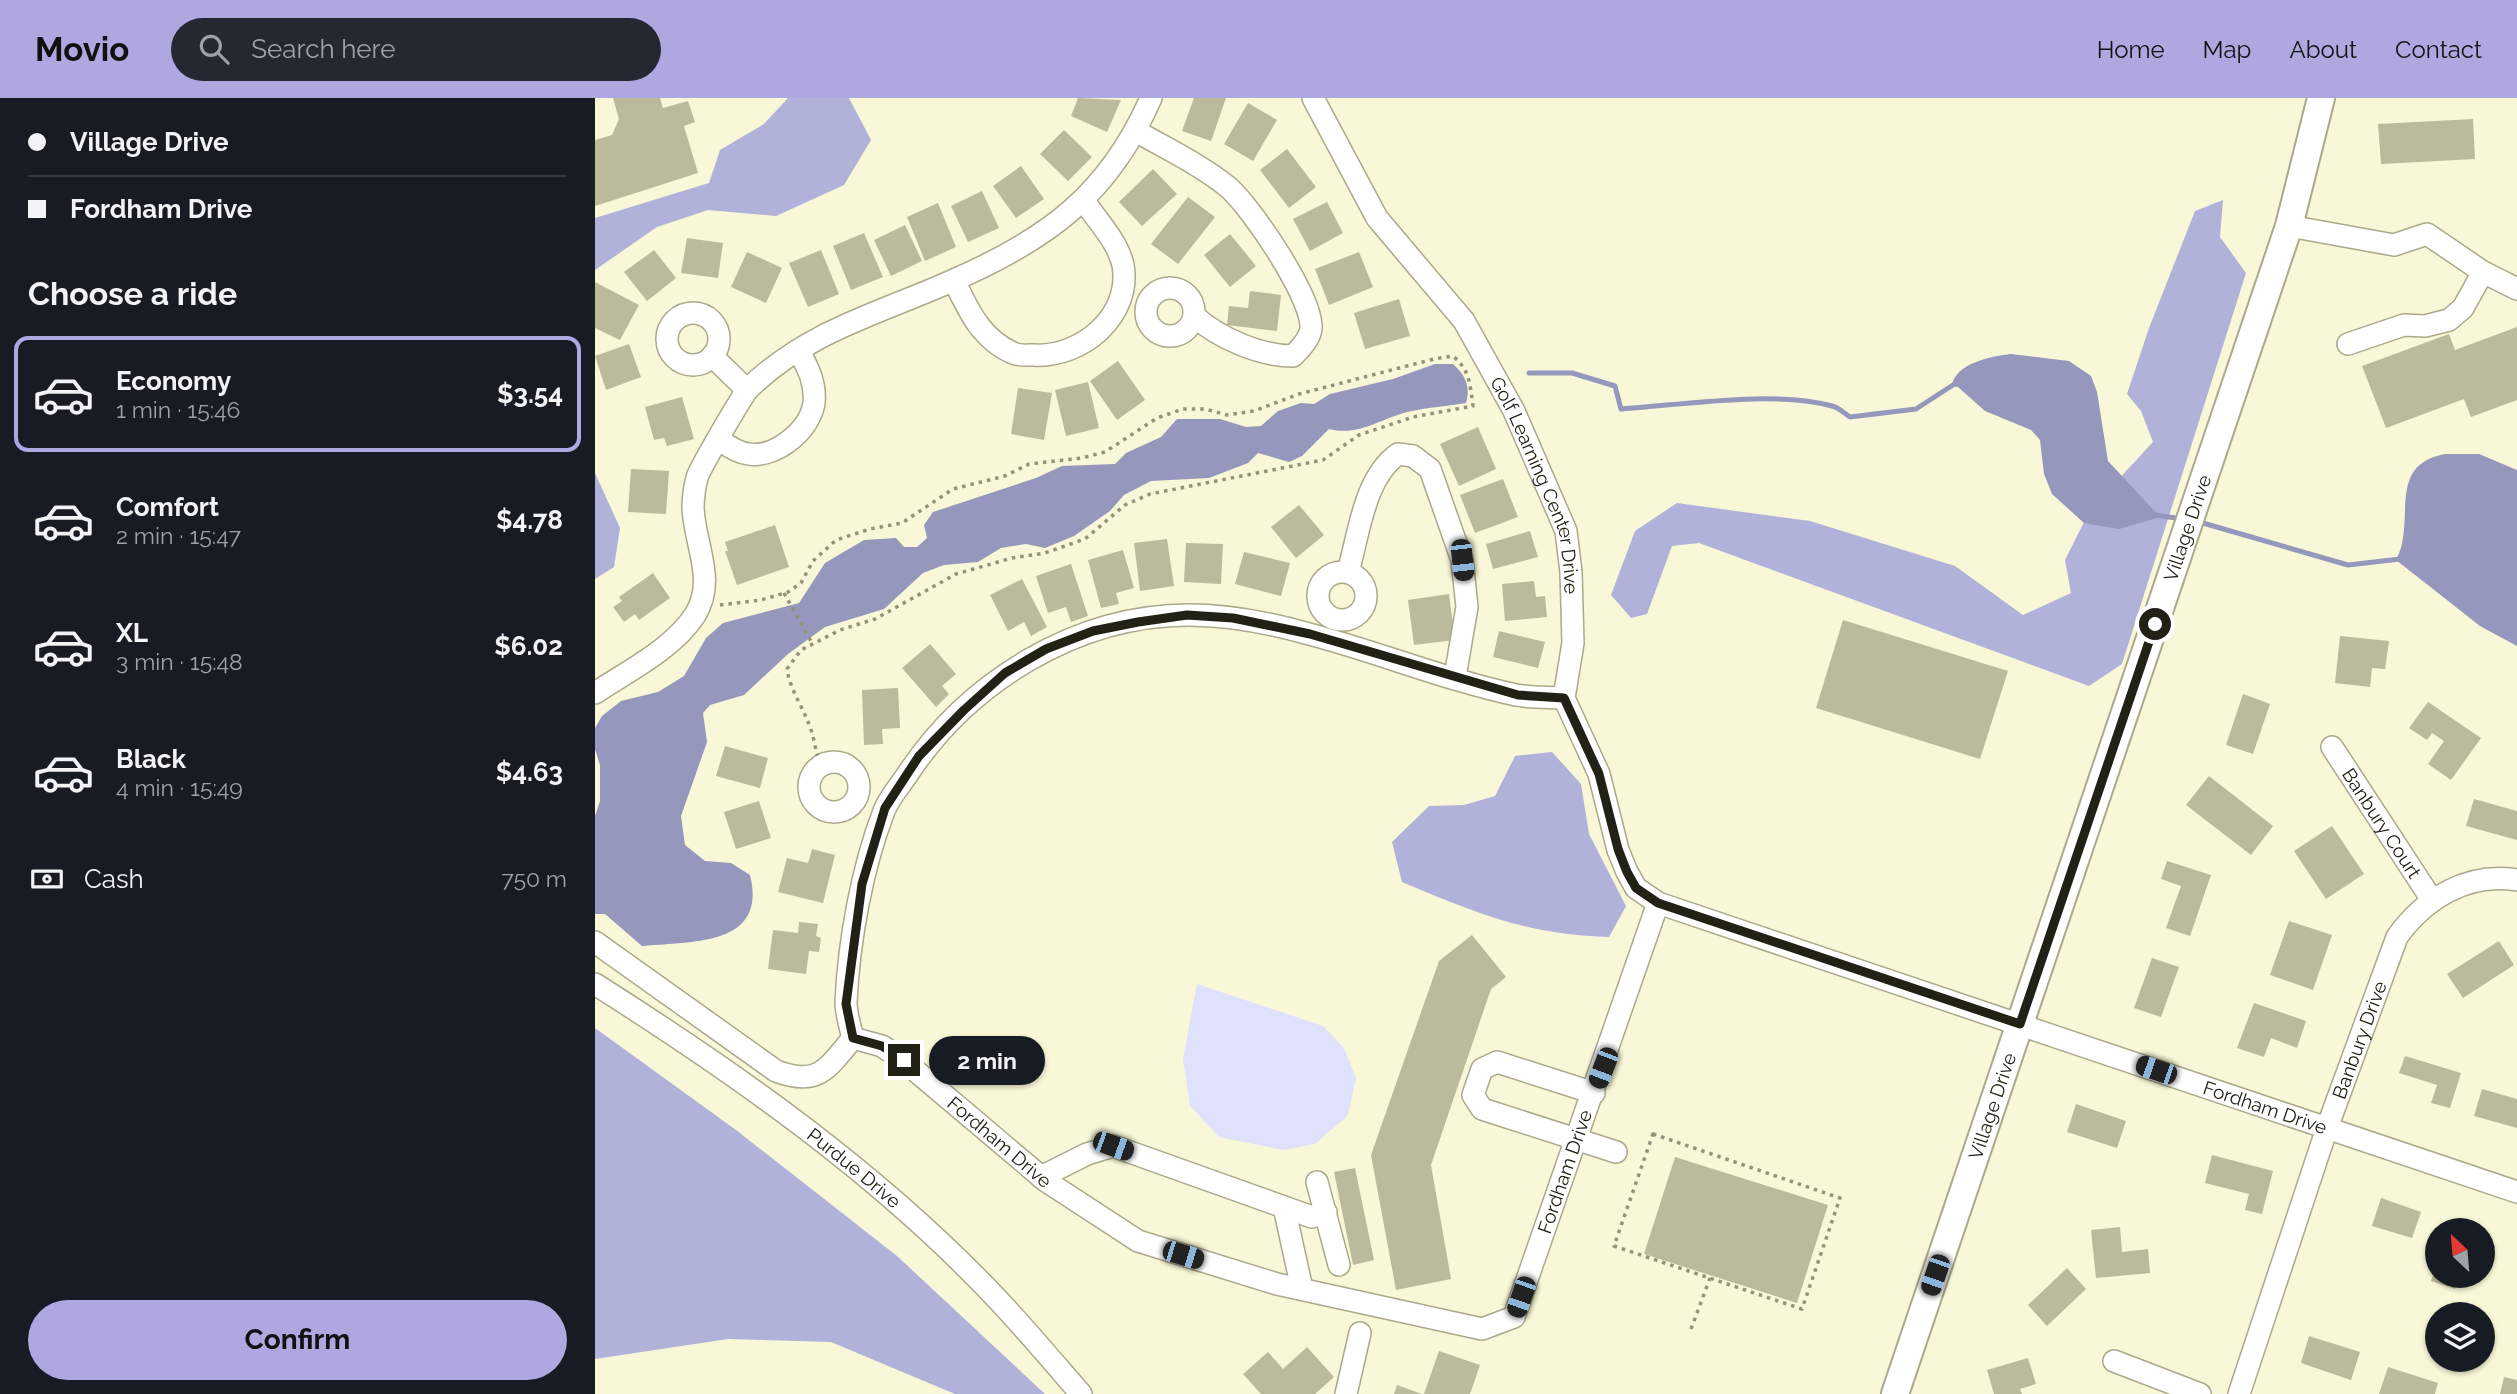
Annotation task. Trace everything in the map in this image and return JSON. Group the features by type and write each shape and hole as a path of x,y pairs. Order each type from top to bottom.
{"main road":[{"name":"Village Drive","path":"1895,1394 2289,226 2321,98"}],"street":[{"path":"595,693 675,639 694,616 702,600 705,570 693,506 697,476 747,390 832,329 954,281 1049,230 1084,201 1136,131 1150,98"},
{"name":"Golf Learning Center Drive","path":"1312,98 1377,218 1464,321 1514,411 1566,531 1571,572 1573,643 1564,698"},
{"path":"1136,131 1207,172 1229,188 1247,207 1292,277 1306,304 1311,327 1304,345 1293,356 1272,356 1208,328 1195,316 1190,297 1176,288 1158,291 1147,304 1149,325 1163,335 1179,335 1195,316"},
{"path":"954,281 972,317 989,339 1015,355 1044,356 1079,347 1101,330 1120,297 1123,264 1110,237 1084,201"},
{"path":"2289,226 2394,245 2427,234 2483,272 2517,289"},
{"path":"2349,344 2404,325 2425,326 2449,320 2463,308 2483,272"},
{"path":"1120,297 1147,304"},
{"path":"719,440 732,450 751,455 772,451 789,442 806,423 814,405 813,380 799,351"},
{"path":"712,356 747,390"},
{"path":"1348,572 1375,481 1387,463 1398,454 1413,456 1430,469 1462,560 1467,607 1455,677"},
{"path":"1348,572 1364,584 1367,601 1358,615 1331,630 1320,608 1318,592 1331,575 1348,572"},
{"path":"595,942 776,1071 797,1079 826,1069 853,1038 846,1004 862,884 885,808 919,756 1005,673 1046,649 1093,631 1187,615 1331,630 1455,677 1518,695 1564,698 1599,774 1618,849 1627,872 1636,888 1658,903"},
{"name":"Banbury Court","path":"2332,747 2432,900"},
{"path":"839,762 848,766 858,780 857,798 846,809 829,813 815,805 808,788 809,779 821,765 839,762"},
{"path":"857,798 885,808"},
{"name":"Banbury Drive","path":"2239,1394 2327,1128 2390,952 2407,923 2432,900 2465,884 2485,879 2517,880"},
{"name":"Fordham Drive","path":"853,1038 882,1046 904,1060 1041,1177 1138,1241 1302,1289 1482,1329 1514,1317 1658,903 2517,1192"},
{"name":"Purdue Drive","path":"595,984 689,1043 847,1161 992,1294 1081,1394"},
{"path":"1594,1093 1497,1062 1489,1063 1482,1069 1473,1094 1482,1109 1616,1152"},
{"path":"1041,1177 1087,1154 1113,1146 1312,1217 1325,1212"},
{"path":"1317,1182 1339,1265"},
{"path":"1284,1207 1302,1289"},
{"path":"1346,1394 1360,1333"},
{"path":"2114,1361 2200,1394"}],"path":[{"path":"702,600 714,605 732,604 784,593 801,583 813,561 836,540 870,528 902,523 953,489 1005,476 1029,464 1082,458 1105,452 1157,418 1183,409 1205,409 1227,415 1254,411 1299,394 1453,356 1470,377 1472,406 1413,418 1359,435 1323,460 1150,494 1125,505 1085,539 1045,554 1012,558 957,574 874,619 840,629 801,650 787,669 789,682 811,730 813,747 821,765"},
{"path":"784,593 813,644"},
{"path":"1653,1135 1840,1198 1802,1309 1710,1278 1614,1246 1653,1135"},
{"path":"1692,1329 1710,1278"}],"shaded area":[{"path":"788,98 849,98 871,140 844,185 776,216 708,210 657,227 595,270 595,218 709,183 720,150 764,124"},
{"path":"2223,200 2220,237 2246,273 2122,664 2089,686 1699,543 1672,546 1647,614 1631,618 1611,595 1635,531 1677,503 1810,521 1955,566 2023,615 2071,593 2065,560 2090,510 2153,442 2141,411 2127,394 2149,328 2195,211"},
{"path":"2011,354 2069,361 2091,376 2097,392 2108,461 2160,517 2119,529 2084,523 2052,494 2044,474 2040,440 2031,430 1985,411 1958,387 1952,386 1955,378 1967,366"},
{"path":"1435,364 1453,364 1461,372 1467,386 1466,403 1412,411 1351,430 1329,429 1302,456 1289,462 1258,453 1248,463 1209,478 1151,481 1124,495 1110,511 1074,536 1045,548 1026,544 1001,548 978,562 944,565 923,573 884,609 825,627 788,654 744,695 710,705 703,713 707,742 681,816 685,845 705,861 731,863 750,875 752,899 747,916 736,928 721,936 642,946 605,914 595,914 595,816 600,801 600,765 595,749 595,728 602,716 621,701 658,692 684,676 706,638 723,623 799,603 825,563 864,540 896,538 904,547 917,547 927,538 924,525 933,512 1036,478 1062,466 1115,464 1126,453 1161,437 1177,419 1220,419 1246,427 1261,426 1278,411 1301,403 1314,404 1330,394 1393,379"},
{"path":"2445,454 2479,454 2517,470 2517,646 2480,626 2396,560 2402,545 2409,482 2415,470 2427,460"},
{"path":"595,473 620,528 614,567 595,579"},
{"path":"1552,752 1581,784 1589,834 1626,906 1609,937 1527,927 1454,903 1402,882 1392,842 1429,806 1464,805 1495,796 1515,756"},
{"path":"1197,984 1323,1026 1344,1048 1356,1078 1348,1115 1315,1144 1283,1150 1219,1137 1190,1106 1183,1059"},
{"path":"595,1028 736,1130 897,1256 1045,1394 955,1394 831,1342 728,1339 595,1359"}],"building":[{"path":"613,98 660,98 663,108 688,101 695,122 684,126 698,173 595,206 595,140 612,135 619,119"},
{"path":"1078,98 1121,100 1107,132 1071,116"},
{"path":"1194,98 1226,98 1211,141 1182,131"},
{"path":"1248,103 1277,120 1253,161 1224,144"},
{"path":"2473,119 2475,159 2381,164 2378,124"},
{"path":"1064,130 1092,157 1068,181 1040,154"},
{"path":"1287,149 1316,187 1289,208 1260,170"},
{"path":"1021,166 1044,199 1016,218 993,186"},
{"path":"1153,169 1177,194 1142,226 1119,202"},
{"path":"982,191 999,228 968,242 951,206"},
{"path":"1188,197 1215,217 1178,264 1151,244"},
{"path":"1327,202 1343,233 1310,251 1293,219"},
{"path":"938,203 956,247 925,261 907,217"},
{"path":"905,225 922,261 891,276 874,240"},
{"path":"864,233 883,277 851,290 833,246"},
{"path":"1230,234 1256,266 1230,287 1204,255"},
{"path":"687,238 723,243 718,278 681,273"},
{"path":"654,250 676,278 647,301 624,272"},
{"path":"821,250 839,294 808,307 789,263"},
{"path":"747,252 782,268 766,303 731,287"},
{"path":"1359,252 1373,287 1329,305 1315,269"},
{"path":"595,282 639,305 620,340 595,328"},
{"path":"1250,291 1281,295 1277,331 1227,325 1229,306 1248,308"},
{"path":"1399,299 1410,336 1365,349 1354,313"},
{"path":"2517,327 2517,400 2471,417 2464,399 2386,428 2362,366 2449,334 2455,350"},
{"path":"629,344 641,377 606,390 595,356"},
{"path":"1118,361 1145,400 1117,420 1090,381"},
{"path":"1088,382 1099,428 1066,436 1055,390"},
{"path":"1018,388 1052,393 1044,440 1011,434"},
{"path":"682,397 694,439 667,446 664,438 654,440 645,407"},
{"path":"1478,427 1496,469 1459,486 1440,444"},
{"path":"631,469 669,471 666,514 628,512"},
{"path":"1503,479 1518,517 1475,533 1460,495"},
{"path":"1299,505 1324,535 1296,558 1271,527"},
{"path":"775,525 789,567 737,585 725,551 728,551 725,542"},
{"path":"1530,531 1538,557 1493,569 1486,544"},
{"path":"1167,539 1174,586 1140,591 1134,543"},
{"path":"1186,543 1223,544 1221,584 1184,582"},
{"path":"1123,550 1134,588 1116,593 1119,604 1101,608 1088,560"},
{"path":"1244,552 1290,563 1281,596 1235,584"},
{"path":"1071,564 1088,616 1071,622 1066,607 1048,613 1036,576"},
{"path":"653,573 670,598 639,620 635,614 624,622 613,607 622,601 619,597"},
{"path":"1022,579 1047,627 1031,636 1024,622 1008,631 990,595"},
{"path":"1534,581 1536,597 1545,596 1547,617 1505,621 1502,584"},
{"path":"1449,594 1455,640 1414,645 1408,600"},
{"path":"1843,620 2008,671 1980,759 1816,708"},
{"path":"1499,631 1545,642 1538,668 1493,657"},
{"path":"2340,636 2389,641 2385,669 2372,668 2370,687 2335,683"},
{"path":"930,644 956,674 942,686 949,694 936,707 902,668"},
{"path":"898,688 900,728 882,729 883,744 864,745 862,690"},
{"path":"2243,694 2270,704 2253,754 2226,745"},
{"path":"2428,702 2481,738 2451,780 2428,764 2444,741 2432,733 2427,740 2409,728"},
{"path":"725,746 768,758 760,788 716,776"},
{"path":"2209,776 2273,826 2251,855 2186,805"},
{"path":"2474,799 2517,811 2517,840 2466,826"},
{"path":"759,801 771,838 736,849 724,812"},
{"path":"2332,826 2364,874 2326,899 2294,851"},
{"path":"812,849 835,855 823,903 778,892 787,858 808,863"},
{"path":"2167,861 2211,875 2190,936 2166,928 2181,886 2161,879"},
{"path":"2289,921 2332,935 2313,990 2270,975"},
{"path":"799,922 818,924 816,936 821,938 819,952 809,951 806,974 768,969 773,930 798,933"},
{"path":"1472,935 1506,977 1491,989 1431,1165 1451,1279 1396,1290 1371,1155 1439,961"},
{"path":"2499,941 2514,965 2463,998 2447,974"},
{"path":"2152,958 2179,967 2161,1017 2134,1008"},
{"path":"2254,1003 2306,1021 2297,1048 2271,1038 2264,1057 2237,1048"},
{"path":"2405,1056 2461,1073 2450,1108 2431,1103 2437,1085 2399,1073"},
{"path":"2482,1089 2517,1099 2517,1128 2474,1116"},
{"path":"2076,1104 2126,1121 2117,1148 2067,1132"},
{"path":"2212,1155 2273,1171 2262,1214 2245,1210 2249,1194 2205,1183"},
{"path":"1675,1157 1828,1205 1797,1303 1644,1254"},
{"path":"1355,1168 1374,1260 1353,1265 1334,1172"},
{"path":"2381,1198 2421,1212 2412,1238 2372,1226"},
{"path":"2120,1227 2122,1252 2148,1249 2150,1273 2096,1278 2091,1230"},
{"path":"2067,1268 2086,1289 2047,1326 2028,1305"},
{"path":"2309,1336 2360,1352 2351,1380 2301,1363"},
{"path":"1307,1347 1334,1377 1315,1394 1261,1394 1243,1374 1268,1352 1283,1369"},
{"path":"1439,1351 1480,1365 1470,1394 1424,1394"},
{"path":"2028,1358 2036,1384 2020,1389 2022,1394 1994,1394 1987,1370"},
{"path":"2388,1367 2438,1383 2435,1394 2379,1394"},
{"path":"2504,1377 2517,1380 2517,1394 2500,1394"},
{"path":"1397,1385 1422,1394 1394,1394"}],"waterway":[{"path":"1529,373 1572,373 1615,386 1621,409 1727,400 1783,399 1834,407 1850,417 1916,409 1956,383"},
{"path":"2155,515 2183,519"},
{"path":"2196,521 2348,565 2400,559"}],"route":[{"path":"904,1060 882,1046 853,1038 846,1004 862,884 885,808 919,756 1005,673 1046,649 1093,631 1187,615 1233,618 1310,634 1518,695 1564,698 1574,726 1599,774 1618,849 1636,888 1658,903 2020,1024 2155,624"}]}
